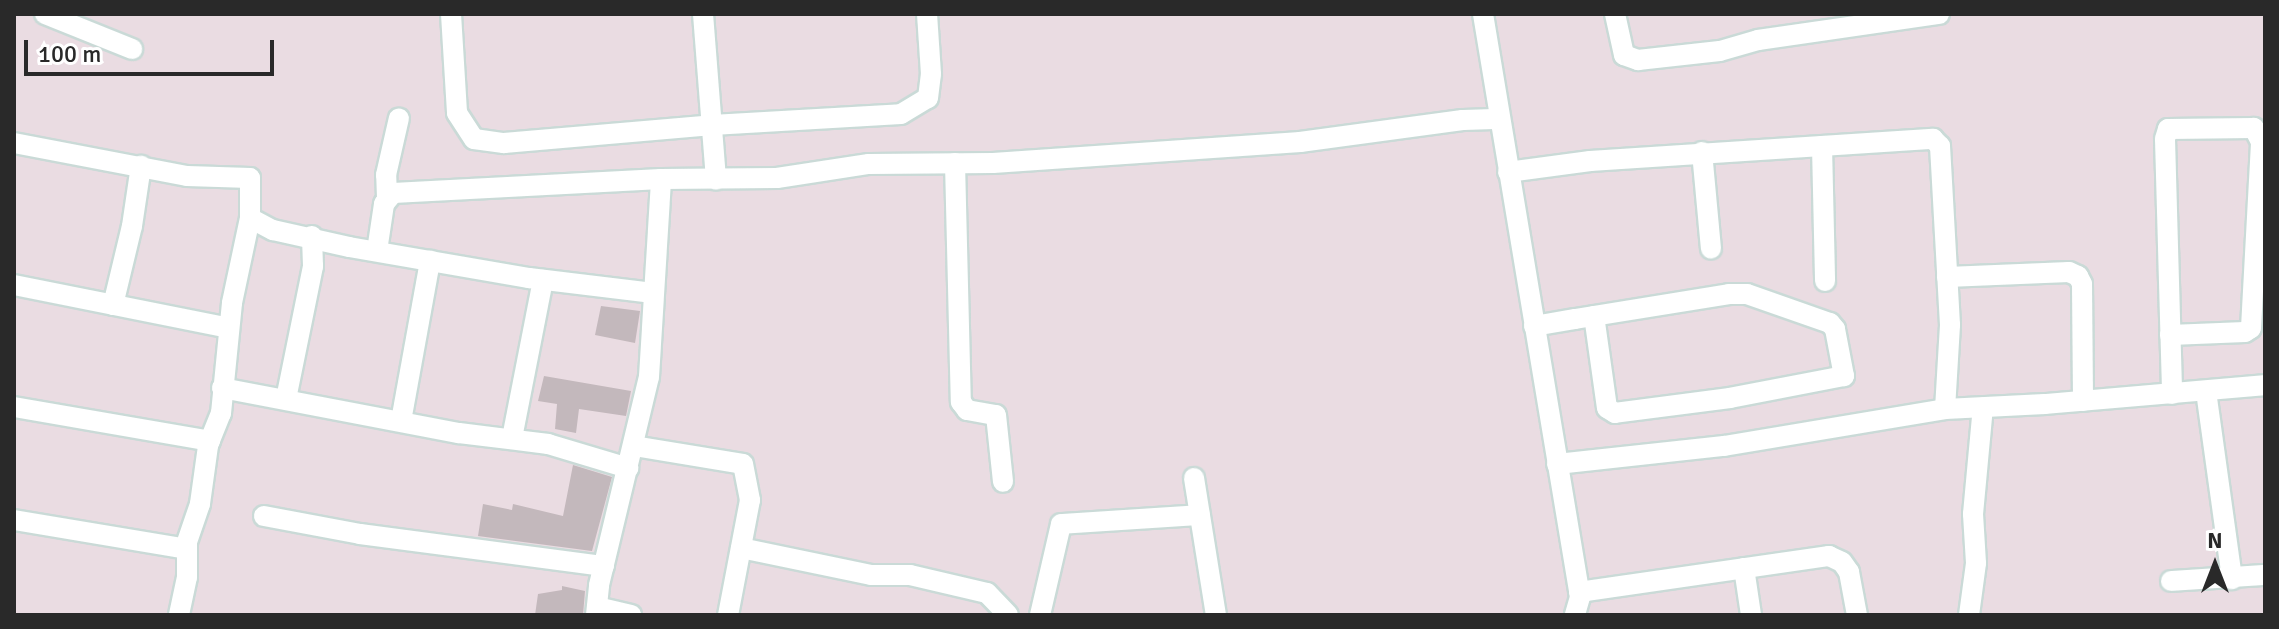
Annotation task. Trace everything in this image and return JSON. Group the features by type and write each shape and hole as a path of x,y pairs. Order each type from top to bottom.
{"street":[{"path":"45,14 132,49"},
{"path":"451,14 457,113 474,139 504,143 712,125 901,114 928,98 931,74 927,14"},
{"path":"703,14 716,179"},
{"path":"1483,14 1578,601 1592,615"},
{"path":"1615,14 1624,55 1638,60 1720,51 1758,40 1939,14"},
{"path":"377,251 387,198 386,175 399,118"},
{"path":"387,198 393,193 661,179 777,178 869,164 993,163 1300,142 1499,119"},
{"path":"2170,335 2245,332 2251,328 2261,142 2254,128 2168,129 2170,335 2172,394"},
{"path":"1508,172 1590,161 1702,152 1905,139 1937,141 1950,325 1945,409"},
{"path":"14,143 187,176 250,178 250,218 239,257 221,413 210,441 200,504 187,549 182,614"},
{"path":"1822,146 1825,281"},
{"path":"1702,152 1711,249"},
{"path":"955,163 961,402 967,410 996,415 1003,482"},
{"path":"113,305 132,226 141,166"},
{"path":"631,615 596,611 649,377 661,179"},
{"path":"250,218 273,230 430,261 543,280 653,293"},
{"path":"286,399 313,266 312,236"},
{"path":"401,421 430,261"},
{"path":"1947,277 2069,272 2078,276 2082,284 2083,401"},
{"path":"512,438 543,280"},
{"path":"14,285 229,328"},
{"path":"1534,326 1594,316 1747,294 1830,323 1835,329 1844,376 1730,398 1615,413 1607,408 1594,316"},
{"path":"1557,464 1724,446 1945,409 2265,385"},
{"path":"222,388 459,433 548,444 628,468"},
{"path":"2206,391 2224,546 2232,579"},
{"path":"14,407 210,441"},
{"path":"1969,615 1976,563 1973,514 1983,407"},
{"path":"634,446 743,464 750,500 728,615"},
{"path":"1194,478 1216,615"},
{"path":"1040,615 1061,524 1200,515"},
{"path":"264,516 360,534 604,566"},
{"path":"14,520 187,549"},
{"path":"741,548 871,575 910,575 987,593 1008,615"},
{"path":"1578,601 1744,568 1829,556 1842,562 1849,572 1857,615"},
{"path":"1744,568 1751,615"},
{"path":"2171,581 2265,575"}],"building":[{"path":"601,306 640,311 635,343 595,335"},
{"path":"544,376 631,391 626,416 579,409 576,433 555,429 557,404 538,401"},
{"path":"573,465 612,477 592,551 478,536 483,504 512,510 513,504 563,516"},
{"path":"562,586 585,591 583,615 535,615 538,594 562,590"}]}
